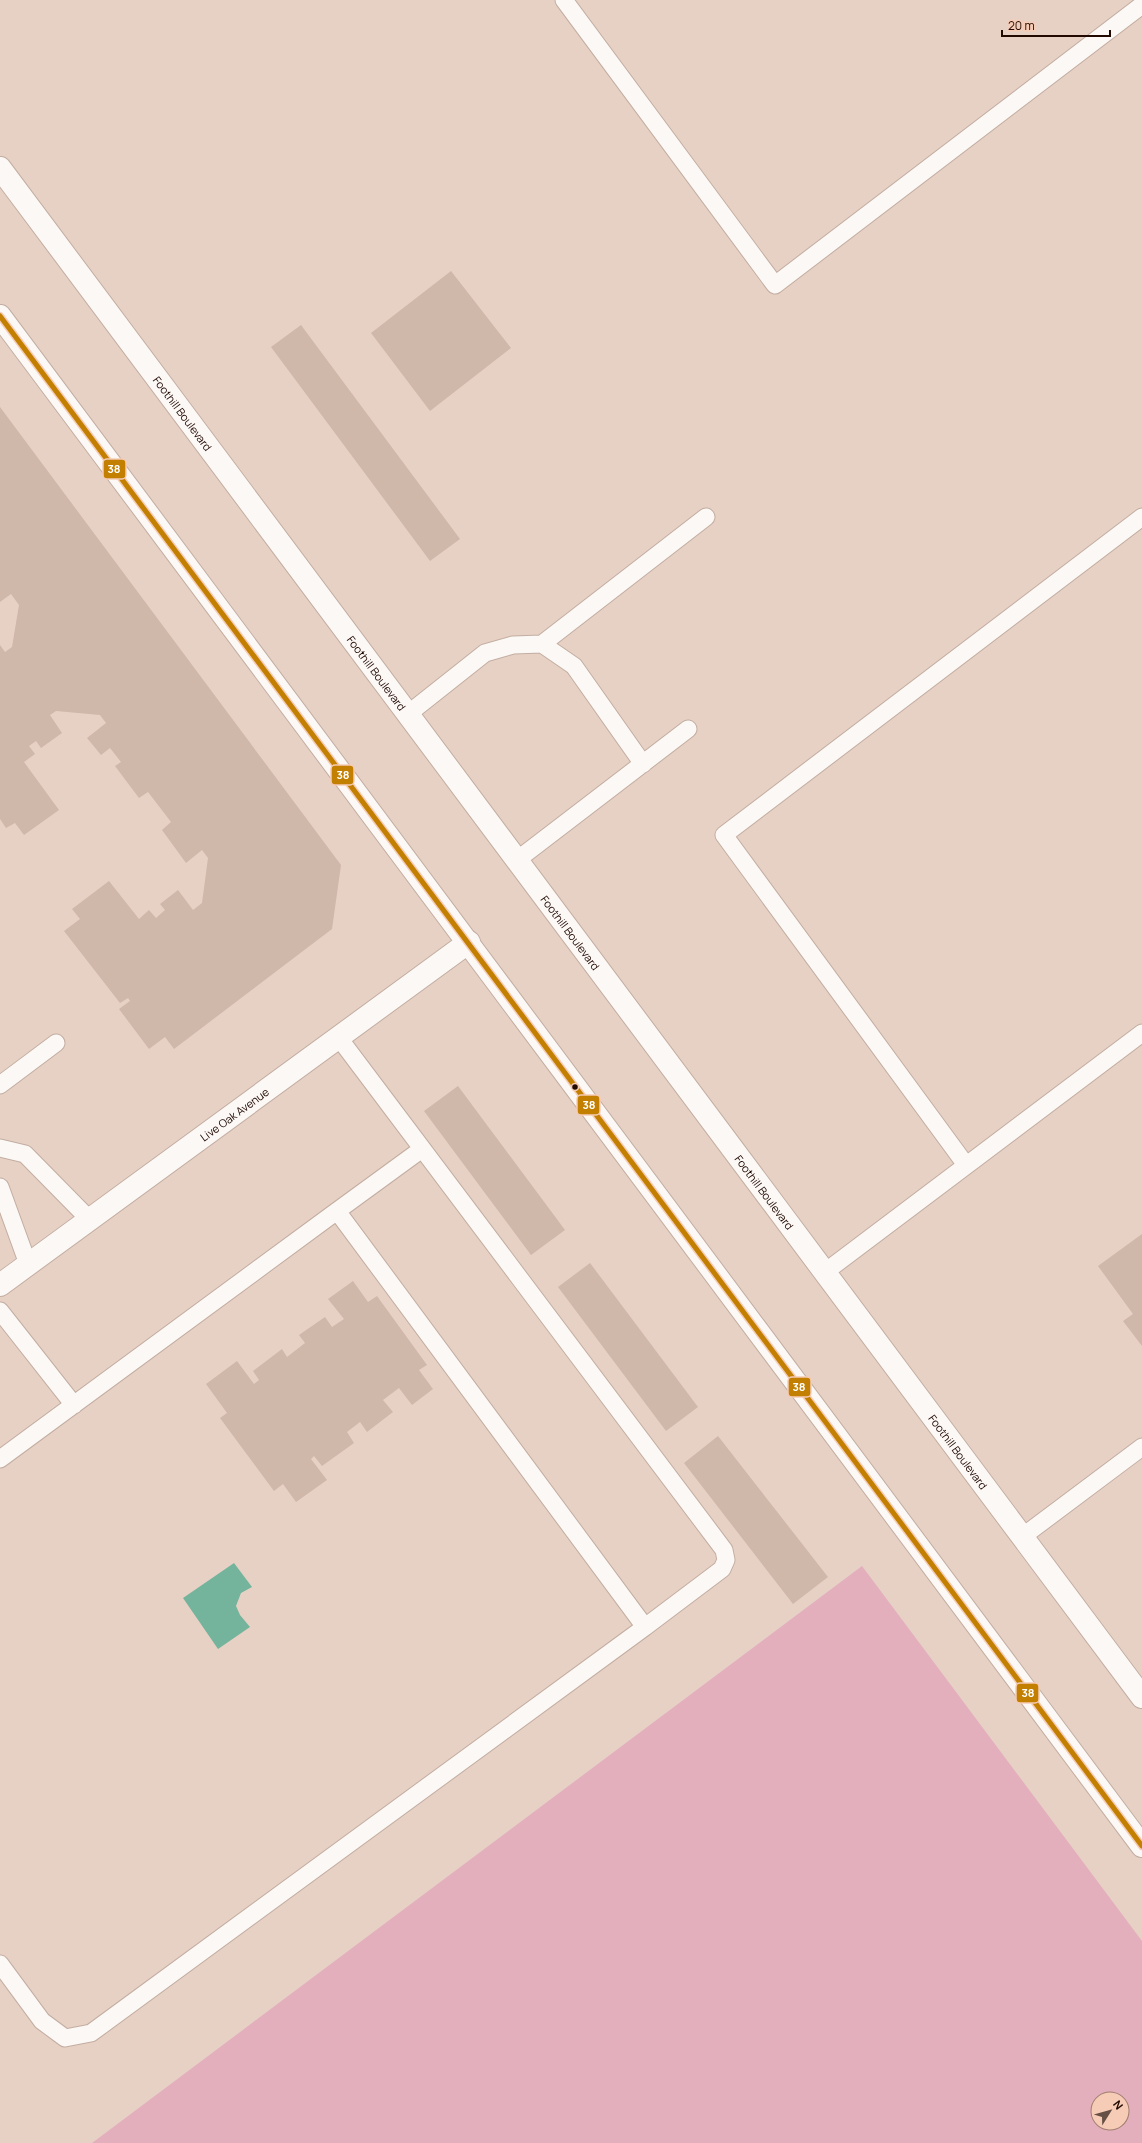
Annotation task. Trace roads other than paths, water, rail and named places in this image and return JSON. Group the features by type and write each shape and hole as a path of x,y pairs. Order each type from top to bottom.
{"main road":[{"name":"Foothill Boulevard","path":"0,168 1142,1697"},
{"path":"0,316 469,942 1142,1846"},
{"name":"Live Oak Avenue","path":"0,1285 469,942"}],"lane":[{"path":"564,0 775,285 1142,5"},
{"path":"542,644 706,517"},
{"path":"966,1165 724,835 1142,517"},
{"path":"408,714 485,654 513,644 542,644 574,666 643,764"},
{"path":"517,860 688,729"},
{"path":"825,1272 1142,1033"},
{"path":"0,1964 42,2021 65,2038 91,2033 645,1627 722,1569 726,1560 724,1550 339,1038"},
{"path":"0,1085 56,1043"},
{"path":"0,1148 25,1154 89,1220"},
{"path":"0,1459 422,1149"},
{"path":"0,1187 28,1264"},
{"path":"337,1211 645,1627"},
{"path":"0,1311 74,1405"},
{"path":"1022,1537 1142,1448"}]}
